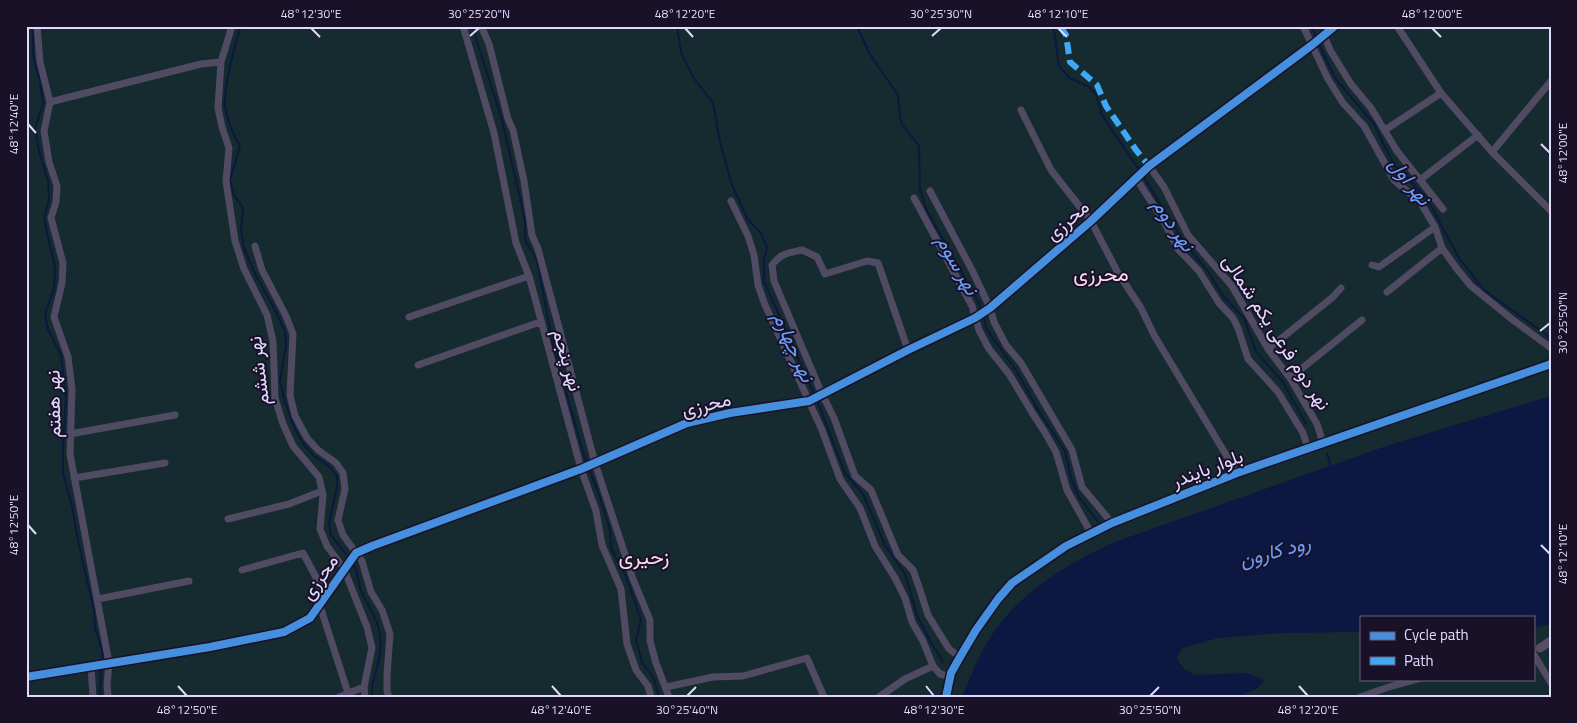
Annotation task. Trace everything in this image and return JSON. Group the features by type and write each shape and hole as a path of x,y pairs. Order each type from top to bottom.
{"main road":[{"path":"1535,650 1551,641"},
{"path":"1535,650 1551,649"}],"street":[{"name":"نهر هفتم","path":"37,26 40,62 50,102 44,132 49,162 57,186 56,202 51,218 63,263 62,283 54,317 68,357 72,388 70,454 98,599 108,664 108,697"},
{"name":"نهر ششم","path":"232,26 221,62 218,108 222,127 230,148 226,181 235,241 244,269 266,315 273,341 275,398 283,424 293,446 319,477 323,495 320,528 327,546 346,567 367,627 372,648 364,687 365,697"},
{"name":"نهر پنجم","path":"464,26 494,132 516,243 529,276 540,322 596,511 602,545 621,588 627,644 636,670 648,686 651,697"},
{"name":"نهر پنجم","path":"481,26 489,44 512,130 524,181 532,235 538,249 593,464 633,579 650,620 650,641 669,697"},
{"path":"1303,26 1328,79 1343,102 1364,126 1394,180 1420,202 1435,227 1442,248 1471,286 1512,320 1551,348"},
{"name":"محرزی","path":"26,677 210,647 284,632 310,618 355,555 372,546 593,464 687,423 815,397 982,313 1091,221 1137,176 1335,26"},
{"path":"1397,26 1441,94 1492,152 1551,211"},
{"path":"1322,37 1351,84 1371,108 1397,151 1443,208"},
{"path":"50,102 200,64 221,62"},
{"path":"1492,152 1551,81"},
{"path":"1384,130 1441,94"},
{"path":"1021,110 1051,170 1091,221 1118,273 1141,308 1154,335 1237,473"},
{"path":"1420,180 1478,135"},
{"name":"نهر دوم فرعی یکم شمالی","path":"1147,168 1164,187 1188,235 1232,286 1268,348 1290,378 1318,424 1323,443"},
{"path":"1137,176 1178,249 1199,271 1219,303 1233,318 1248,359 1278,392 1303,433 1308,448"},
{"path":"930,191 973,272 982,313 979,330 989,349 1009,374 1056,452 1067,490 1091,533"},
{"path":"914,198 972,306 994,322 1006,345 1021,363 1072,450 1082,486 1112,523"},
{"path":"731,201 748,236 754,255 758,284 765,305 815,397 834,418 854,476 871,490 898,555 912,570 928,615 949,649 960,657"},
{"path":"1372,265 1379,267 1435,227"},
{"path":"255,246 262,270 286,316 292,334 290,395 295,416 307,438 318,450 336,463 343,473 345,489 338,520 343,535 355,555 362,561 371,592 382,610 390,634 387,675 389,697"},
{"path":"1387,292 1442,248"},
{"path":"908,350 878,264 867,261 826,274 817,257 802,250 785,254 777,258 772,264 774,281 815,397 822,430 840,479 860,508 875,546 895,578 912,622 923,641 933,666 940,674 951,677"},
{"path":"408,317 529,276"},
{"path":"1268,348 1333,297 1341,288"},
{"path":"1290,378 1362,320"},
{"path":"418,365 540,322"},
{"name":"بلوار بایندر","path":"946,697 951,677 960,657 998,598 1012,583 1066,546 1112,523 1237,473 1551,364"},
{"path":"70,434 175,415"},
{"path":"74,478 165,463"},
{"path":"228,519 289,504 322,491"},
{"path":"242,570 302,553 326,596"},
{"path":"98,599 189,581"},
{"path":"320,606 348,693"},
{"path":"1535,650 1551,683"},
{"path":"666,687 713,677 743,676 808,658 824,697"},
{"path":"93,697 94,666"},
{"path":"879,697 906,679 933,666"},
{"path":"1360,697 1414,680"},
{"path":"339,697 364,687"}],"green space":[{"path":"26,26 1551,26 1551,697 26,697"}],"water":[{"name":"رود کارون","path":"1551,396 1551,624 1534,628 1534,616 1360,616 1360,632 1283,633 1218,638 1183,648 1177,659 1184,668 1195,675 1246,673 1262,679 1264,682 1255,690 1235,697 962,697 984,648 999,624 1027,595 1076,561 1112,543 1389,445"}],"waterway":[{"path":"31,26 33,32 33,56 40,81 43,104 35,129 48,181 49,198 44,219 55,267 54,289 45,314 48,330 61,355 66,397 63,473 94,610 95,628 103,653 102,662"},
{"path":"241,26 230,66 225,99 229,122 240,146 230,180 233,193 243,208 241,229 244,248 255,274 285,331 286,345 280,381 285,402 295,429 304,445 315,457 329,466 337,476 337,487 329,523 331,535 349,558"},
{"path":"472,26 502,120 525,220 525,240 537,260 553,346 584,455 610,530 611,548 627,579 641,620 636,640 642,662 654,679 659,697"},
{"name":"نهر چهارم","path":"677,26 681,53 695,80 713,103 720,142 732,185 748,220 760,232 767,247 764,260 764,281 815,396"},
{"name":"نهر سوم","path":"857,26 869,53 898,95 901,123 919,146 920,189 926,209 979,303 981,310"},
{"name":"نهر دوم","path":"1051,26 1054,31 1059,66 1070,78 1089,87 1096,95 1102,115 1140,171"},
{"name":"نهر اول","path":"1312,26 1316,38"},
{"name":"نهر اول","path":"1318,42 1335,78 1374,124 1394,165 1426,197 1459,258 1484,290 1551,338"},
{"name":"نهر دوم","path":"1143,176 1186,245 1207,270 1223,296 1244,318 1256,352 1283,382 1306,424"},
{"name":"نهر سوم","path":"983,315 987,330 1016,370 1038,410 1065,451 1071,478 1079,497 1098,522"},
{"name":"نهر چهارم","path":"817,400 845,473 863,494 885,545 905,574 917,615 943,662"},
{"path":"1327,453 1331,468"},
{"path":"352,562 356,568 361,591 377,623 381,639 378,664 372,687 372,697"},
{"path":"100,697 101,667"}],"marked path":[{"path":"1060,26 1066,35 1070,62 1097,85 1106,106 1149,166"}],"cycle path":[{"path":"26,677 210,647 284,632 310,618 356,553 581,469 687,423 730,413 809,401 975,318 990,308 1091,221 1149,166 1335,26"},
{"path":"946,697 951,673 976,630 998,599 1012,583 1066,546 1112,523 1237,473 1551,364"}],"district":[{"name":"محرزی","path":"1101,274"},
{"name":"زحیری","path":"644,557"}]}
